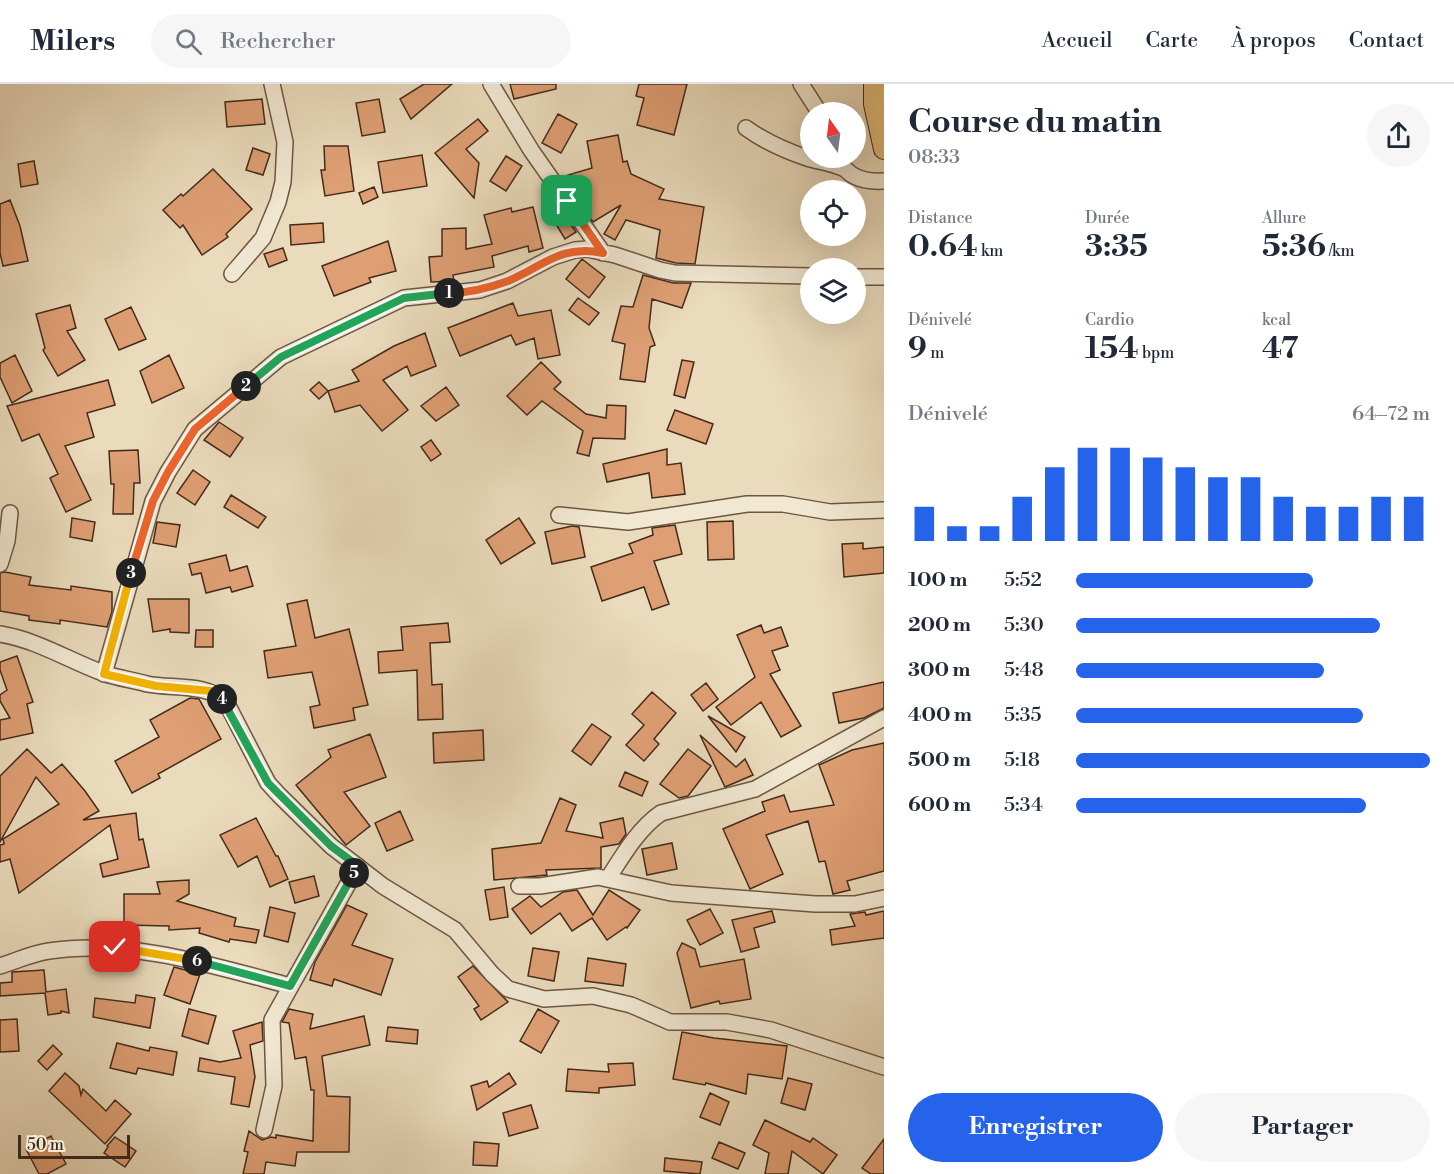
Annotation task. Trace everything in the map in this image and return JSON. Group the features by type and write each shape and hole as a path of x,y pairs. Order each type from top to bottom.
{"main road":[{"path":"874,84 874,104 884,149"}],"street":[{"path":"232,274 263,238 278,202 283,182 285,142 272,84"},
{"path":"492,84 531,150 603,253"},
{"path":"801,84 813,102"},
{"path":"746,128 760,138 800,156"},
{"path":"848,168 866,182 884,181"},
{"path":"104,674 153,501 195,429 281,357 404,298 480,290 507,281 553,257 575,250 587,249 675,273 800,276"},
{"path":"866,277 884,277"},
{"path":"559,515 628,522 747,504 783,504 831,512 884,510"},
{"path":"0,564 7,541 10,513"},
{"path":"0,634 21,638 104,674 156,686 211,691 219,696 226,702 268,783 331,846 393,893 455,930 492,974 508,989 544,999 593,996 631,1005 670,1022 727,1022 771,1030 884,1067"},
{"path":"609,877 624,854 662,813 755,789 884,718"},
{"path":"264,1130 274,1086 272,1020 358,866"},
{"path":"519,886 540,886 609,877 671,893 840,905 884,898"},
{"path":"0,966 46,951 115,947 194,960 290,986"}],"building":[{"path":"424,84 452,84 411,119 400,99"},
{"path":"510,84 556,84 556,89 514,99"},
{"path":"639,84 687,84 674,135 637,125 644,98 636,96"},
{"path":"262,99 265,124 227,127 225,102"},
{"path":"379,99 385,132 362,136 356,103"},
{"path":"558,114 577,124 561,153 542,143"},
{"path":"478,119 488,131 466,149 479,163 474,198 435,153"},
{"path":"618,135 623,162 627,161 631,174 664,189 659,199 704,207 695,264 676,263 656,258 660,230 626,220 615,240 604,234 621,205 593,222 567,185 565,176 592,168 587,141"},
{"path":"324,146 348,146 354,191 325,196 321,170 325,170"},
{"path":"253,148 270,154 263,175 246,170"},
{"path":"422,155 427,186 383,193 378,162"},
{"path":"506,156 522,166 506,191 490,181"},
{"path":"34,161 38,184 21,187 18,164"},
{"path":"213,169 252,209 226,234 228,237 202,255 183,225 180,228 163,210 181,194 183,196"},
{"path":"374,187 378,197 363,204 359,193"},
{"path":"10,200 20,226 28,261 3,266 0,253 0,204"},
{"path":"533,207 543,248 529,252 528,246 492,256 494,267 453,275 454,281 431,282 429,257 442,256 442,229 466,228 466,249 492,244 484,215 511,208 512,212"},
{"path":"561,210 576,232 565,239 551,216"},
{"path":"323,223 324,242 291,245 290,225"},
{"path":"388,241 396,271 369,278 371,282 334,296 322,266"},
{"path":"283,248 287,260 269,267 264,254"},
{"path":"582,259 605,277 589,298 566,279"},
{"path":"643,275 673,283 691,283 682,308 652,299 649,328 655,345 650,347 645,382 620,379 625,344 612,341 621,306 633,307"},
{"path":"578,298 599,313 589,325 569,310"},
{"path":"513,303 518,316 551,310 560,355 538,359 534,338 516,345 511,335 460,356 448,328"},
{"path":"70,305 76,328 67,331 85,360 58,376 43,350 45,348 36,314"},
{"path":"131,307 146,339 119,350 105,319"},
{"path":"425,333 436,366 411,376 407,366 383,380 408,410 382,431 360,405 335,412 328,391 359,381 352,370 394,346"},
{"path":"15,355 32,391 12,403 0,377 0,363"},
{"path":"169,355 184,388 152,403 140,371"},
{"path":"682,360 694,362 685,398 674,395"},
{"path":"541,362 561,382 554,389 586,414 606,418 607,405 626,406 625,439 593,438 589,456 577,453 583,431 542,401 527,415 507,396"},
{"path":"108,380 115,405 87,413 94,437 65,446 91,500 66,512 50,478 58,474 39,434 22,441 7,406"},
{"path":"319,382 328,391 319,399 310,390"},
{"path":"446,387 459,405 436,421 421,406"},
{"path":"675,410 713,424 706,444 667,430"},
{"path":"219,422 243,438 230,457 204,440"},
{"path":"431,440 441,454 431,461 421,447"},
{"path":"667,449 667,465 681,463 685,494 652,498 649,473 607,482 603,464"},
{"path":"138,450 140,483 134,483 133,514 113,514 114,484 111,484 109,451"},
{"path":"193,470 210,482 195,505 177,493"},
{"path":"231,495 266,517 258,528 224,507"},
{"path":"72,518 95,522 92,541 70,537"},
{"path":"519,518 535,543 501,564 486,540"},
{"path":"733,521 734,559 708,560 707,522"},
{"path":"157,522 180,525 176,547 153,543"},
{"path":"675,525 682,554 654,561 669,604 652,610 644,587 602,601 591,567 633,553 629,544 653,535 652,528"},
{"path":"572,526 579,527 585,557 552,564 545,532"},
{"path":"863,543 863,549 884,547 884,573 844,577 842,544"},
{"path":"226,555 230,571 247,566 253,586 232,592 230,587 206,593 201,573 192,575 189,564"},
{"path":"0,573 31,577 29,585 71,590 71,586 112,592 112,612 107,627 60,620 60,624 29,620 29,616 0,611"},
{"path":"148,599 189,599 189,633 170,632 170,629 153,632"},
{"path":"307,600 315,638 349,629 368,705 353,708 355,720 314,728 310,707 320,705 312,672 268,678 264,651 296,646 287,604"},
{"path":"448,623 450,642 430,643 432,685 442,684 443,719 418,720 417,670 379,673 378,652 403,650 401,627"},
{"path":"761,625 764,633 781,627 788,646 772,651 780,670 770,674 801,726 781,737 761,702 731,725 716,707 755,677 737,635"},
{"path":"196,630 213,630 213,647 195,647"},
{"path":"17,656 33,702 27,704 33,733 0,740 0,720 10,718 0,701 0,695 7,690 0,670 0,662"},
{"path":"884,682 884,708 864,718 839,723 833,693"},
{"path":"706,683 718,699 703,711 691,695"},
{"path":"652,692 676,713 654,739 659,744 644,761 626,745 644,725 632,714"},
{"path":"190,698 199,699 221,739 158,774 160,778 132,793 115,761 159,737 150,720"},
{"path":"708,716 745,737 736,752"},
{"path":"592,724 611,737 591,765 572,751"},
{"path":"483,730 484,760 434,763 433,733"},
{"path":"370,734 386,777 344,792 370,826 346,845 296,785 331,757 328,750"},
{"path":"700,735 736,767 745,759 753,775 725,787"},
{"path":"884,743 884,871 847,881 850,890 833,894 825,861 819,862 808,821 766,835 783,874 750,889 723,829 765,811 762,802 784,795 790,812 834,805 819,765 852,750"},
{"path":"27,749 51,773 62,764 85,791 99,811 83,820 136,813 139,840 143,839 149,867 103,877 100,864 118,859 110,825 19,893 10,859 0,862 0,845 4,844 3,839 59,804 36,777 0,842 0,776"},
{"path":"688,749 711,766 688,796 679,798 660,784"},
{"path":"625,772 648,782 642,796 619,786"},
{"path":"560,798 576,805 566,831 603,838 600,823 623,818 626,834 619,844 601,847 601,868 546,870 547,875 494,880 492,849 541,843"},
{"path":"400,811 413,840 387,851 375,823"},
{"path":"256,818 278,856 288,879 270,887 257,856 238,867 220,835"},
{"path":"672,843 677,869 647,875 642,849"},
{"path":"314,876 319,896 295,903 289,882"},
{"path":"189,880 189,894 177,901 236,918 234,926 259,930 256,943 230,939 229,942 199,933 200,928 169,930 169,926 124,925 124,894 160,894 157,882"},
{"path":"504,887 508,917 490,920 485,890"},
{"path":"577,890 593,915 609,890 640,910 627,928 607,940 592,918 572,931 560,913 531,934 512,909 530,896 541,907 563,892"},
{"path":"347,905 367,914 352,945 393,959 381,995 334,979 332,986 310,980 315,962"},
{"path":"270,907 295,913 288,942 264,936"},
{"path":"710,909 723,933 700,945 687,920"},
{"path":"772,911 775,922 754,928 759,947 741,952 732,920"},
{"path":"884,911 884,938 832,945 830,930 855,926 850,914 865,912 866,915"},
{"path":"682,943 695,949 700,967 744,959 751,999 720,1004 719,1001 691,1008 677,953"},
{"path":"533,948 559,952 554,981 528,976"},
{"path":"588,958 626,964 623,986 585,981"},
{"path":"473,966 508,1002 481,1020 474,1009 479,1006 458,977"},
{"path":"174,967 200,974 190,1004 164,995"},
{"path":"44,970 46,992 66,989 69,1013 61,1011 61,1013 48,1015 45,993 0,996 0,983 12,982 12,972"},
{"path":"136,995 155,998 150,1028 93,1017 95,998 135,1003"},
{"path":"189,1009 216,1016 208,1044 182,1036"},
{"path":"289,1009 313,1014 310,1029 364,1016 370,1045 322,1056 327,1096 350,1097 349,1152 297,1152 295,1166 266,1162 264,1174 243,1174 248,1152 244,1151 249,1131 262,1140 276,1138 276,1135 313,1141 314,1090 311,1090 306,1057 295,1059 289,1023 282,1022"},
{"path":"538,1009 559,1021 541,1053 520,1041"},
{"path":"17,1019 19,1051 0,1052 0,1020"},
{"path":"262,1022 263,1041 250,1045 255,1077 249,1107 231,1104 235,1077 198,1071 200,1058 220,1062 241,1058 233,1031"},
{"path":"388,1027 418,1030 417,1044 386,1041"},
{"path":"682,1032 787,1046 782,1079 748,1074 746,1094 706,1083 705,1085 673,1079"},
{"path":"117,1043 149,1051 150,1047 177,1052 173,1075 138,1068 136,1074 110,1068"},
{"path":"53,1045 62,1054 47,1070 38,1061"},
{"path":"633,1063 635,1085 599,1088 599,1093 566,1091 568,1069 609,1072 608,1064"},
{"path":"65,1073 79,1086 81,1095 83,1089 106,1111 115,1100 131,1114 105,1144 49,1091"},
{"path":"509,1073 516,1084 477,1110 471,1086 487,1081 489,1087"},
{"path":"788,1078 812,1084 805,1110 781,1103"},
{"path":"710,1093 729,1102 720,1125 700,1117"},
{"path":"531,1105 538,1128 509,1136 503,1113"},
{"path":"765,1120 810,1142 813,1138 837,1155 823,1174 792,1151 788,1174 765,1174 769,1153 753,1145"},
{"path":"51,1136 66,1164 47,1174 39,1174 26,1149"},
{"path":"115,1137 136,1151 125,1167 104,1153"},
{"path":"884,1139 884,1174 871,1174 862,1168"},
{"path":"474,1142 499,1144 497,1166 473,1165"},
{"path":"719,1142 745,1153 738,1169 712,1158"},
{"path":"665,1158 702,1162 700,1174 664,1171"}],"route":[{"path":"115,947 194,960 290,986 358,866 331,846 268,783 226,702 219,696 211,691 156,686 104,674 153,501 168,472 195,429 281,357 302,346 404,298 424,294 480,290 507,281 553,257 575,250 587,249 603,253 567,201"}]}
